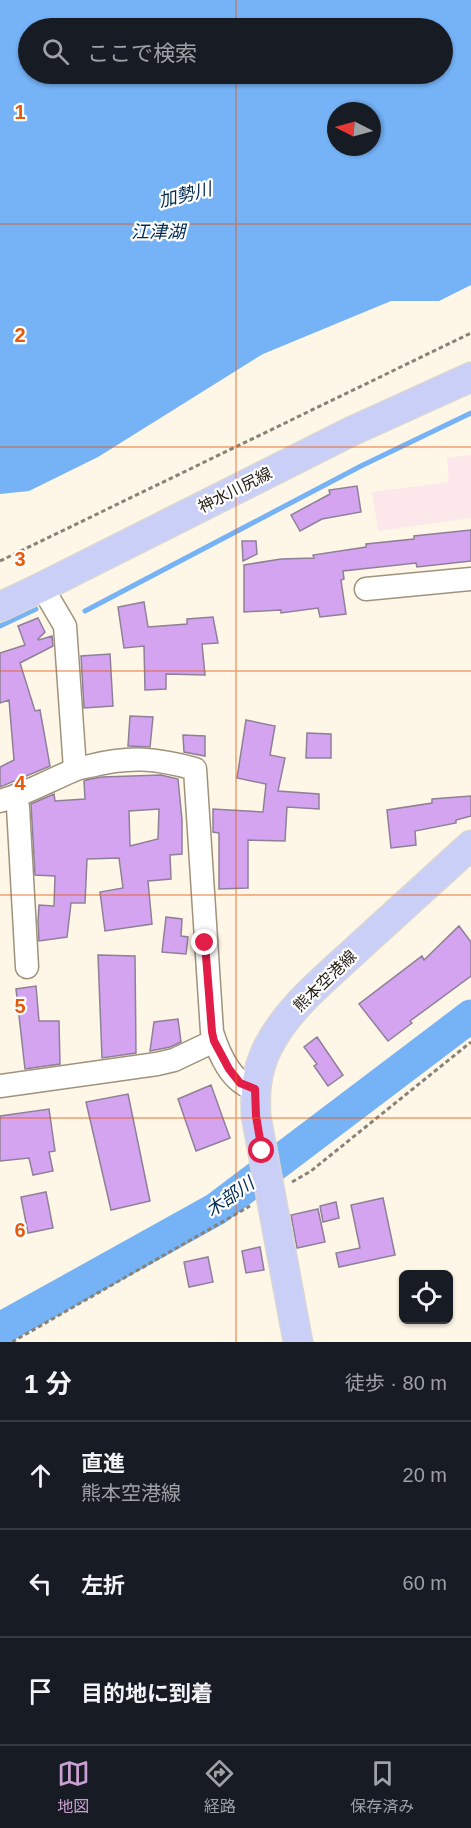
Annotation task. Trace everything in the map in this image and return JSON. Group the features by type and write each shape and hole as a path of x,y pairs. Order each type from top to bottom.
{"main road":[{"name":"神水川尻線","path":"0,606 350,432 471,377"},
{"name":"熊本空港線","path":"270,1192 256,1116 255,1089 267,1050 278,1030 305,997 471,845"},
{"path":"270,1192 298,1342"}],"street":[{"path":"366,589 471,579"},
{"path":"42,587 65,626 75,769"},
{"path":"27,967 18,807 8,799 75,769 110,761 134,759 166,761 195,769 212,1032 214,1041 229,1069 240,1083 255,1089"},
{"path":"0,1086 157,1064 174,1060 214,1041"}],"path":[{"path":"0,561 471,333"},
{"path":"12,1342 270,1192 311,1171 471,1042"}],"shaded area":[{"path":"471,455 471,518 378,531 372,492 449,482 447,458"}],"water":[{"name":"江津湖","path":"0,0 471,0 471,285 439,301 391,301 263,354 98,457 29,491 0,494"}],"building":[{"path":"357,486 361,512 322,519 300,531 291,515 330,494 329,490"},
{"path":"471,530 471,561 417,567 416,563 343,571 344,579 341,580 346,614 320,617 318,608 281,613 281,610 244,612 244,565 281,559 314,558 313,555 366,547 366,544"},
{"path":"242,541 256,541 257,554 243,561"},
{"path":"144,602 148,627 187,624 187,619 213,617 218,643 202,644 205,675 166,674 166,689 145,690 144,646 124,648 118,607"},
{"path":"38,618 45,632 38,639 52,636 53,646 20,663 35,711 40,710 50,766 0,787 0,767 14,760 9,700 0,703 0,653 25,645 18,626"},
{"path":"110,654 113,706 84,708 81,656"},
{"path":"130,716 153,717 150,747 128,746"},
{"path":"246,720 275,726 270,755 285,758 278,791 319,794 319,809 287,807 285,841 248,840 248,888 219,889 219,833 213,832 213,809 263,812 266,784 237,778"},
{"path":"307,733 331,734 331,758 306,758"},
{"path":"183,735 205,736 205,756 184,752"},
{"path":"161,775 178,779 182,820 182,854 170,855 171,879 148,881 152,924 105,931 100,892 123,888 119,858 87,859 85,903 71,903 67,937 39,941 39,905 54,906 55,876 35,875 31,804 54,794 55,801 85,799 84,781 102,777","holes":["159,809 158,839 130,846 129,811"]},
{"path":"471,796 471,816 456,820 456,823 415,831 416,845 391,848 387,810 432,803 432,799"},
{"path":"166,917 182,919 181,936 188,937 186,954 162,952"},
{"path":"459,926 471,942 471,976 410,1021 412,1023 388,1041 359,1004 422,956 424,960"},
{"path":"98,955 135,956 136,1053 102,1058"},
{"path":"36,986 39,1021 59,1021 60,1064 25,1069 16,989"},
{"path":"178,1019 181,1042 150,1051 154,1022"},
{"path":"317,1037 343,1075 328,1086 314,1066 317,1064 304,1047"},
{"path":"211,1085 230,1138 196,1151 178,1099"},
{"path":"128,1094 150,1201 111,1210 86,1102"},
{"path":"49,1109 55,1151 49,1152 53,1171 33,1175 29,1158 0,1161 0,1116"},
{"path":"46,1192 53,1228 28,1233 21,1197"},
{"path":"383,1198 395,1255 339,1267 336,1253 360,1248 351,1205"},
{"path":"336,1202 339,1218 323,1222 320,1206"},
{"path":"318,1209 325,1242 297,1248 291,1215"},
{"path":"260,1247 264,1270 246,1273 242,1251"},
{"path":"208,1257 213,1282 189,1287 184,1262"}],"waterway":[{"path":"85,611 361,466 471,413"},
{"path":"0,626 36,609"},
{"name":"木部川","path":"0,1329 216,1209 471,1016"}],"route":[{"path":"205,943 214,1041 229,1069 240,1083 255,1089 256,1116 262,1151"}],"water label":[{"name":"加勢川","path":"185,195"}]}
